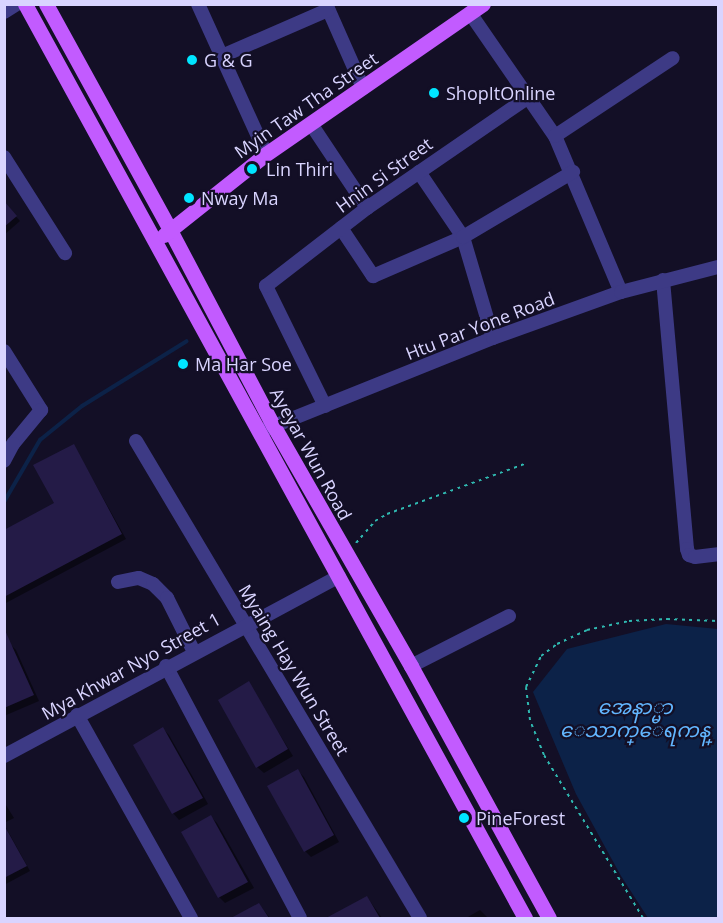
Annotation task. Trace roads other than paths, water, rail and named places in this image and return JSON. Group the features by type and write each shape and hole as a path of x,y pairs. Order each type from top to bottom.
{"main road":[{"name":"Ayeyar Wun Road","path":"25,4 525,918"},
{"name":"Ayeyar Wun Road","path":"46,4 170,230 273,425 411,666 549,918"},
{"name":"Myin Taw Tha Street","path":"155,242 267,154 477,9"}],"street":[{"path":"4,12 17,4"},
{"path":"198,4 267,154"},
{"path":"222,56 327,7 363,88"},
{"path":"477,9 527,98 555,136 573,172 621,292"},
{"path":"555,136 673,58"},
{"name":"Hnin Si Street","path":"325,406 266,286 367,208 527,98"},
{"path":"311,124 367,208"},
{"path":"4,157 65,253"},
{"path":"419,172 463,237 494,338"},
{"path":"341,228 373,276 463,237 573,172"},
{"name":"Htu Par Yone Road","path":"258,433 273,425 494,338 621,292 718,267"},
{"path":"663,280 689,555 718,554"},
{"path":"4,460 13,444 41,410 37,399 6,358"},
{"name":"Myaing Hay Wun Street","path":"136,441 420,918"},
{"name":"Mya Khwar Nyo Street 1","path":"4,756 166,666 339,576"},
{"path":"118,582 139,578 153,584 167,598 194,652"},
{"path":"411,666 509,616"},
{"path":"166,666 300,918"},
{"path":"77,715 191,918"}],"water":[{"name":"အေနာ္မာ ေသာက္ေရကန္","path":"666,624 718,629 718,918 648,918 621,876 576,794 533,692 567,649"}],"waterway":[{"path":"4,502 40,440 82,406 187,341"}],"place":[{"name":"G & G","path":"192,60"},
{"name":"ShopItOnline","path":"434,93"},
{"name":"Lin Thiri","path":"252,169"},
{"name":"Nway Ma","path":"189,198"},
{"name":"Ma Har Soe","path":"183,364"},
{"name":"PineForest","path":"464,818"}]}
